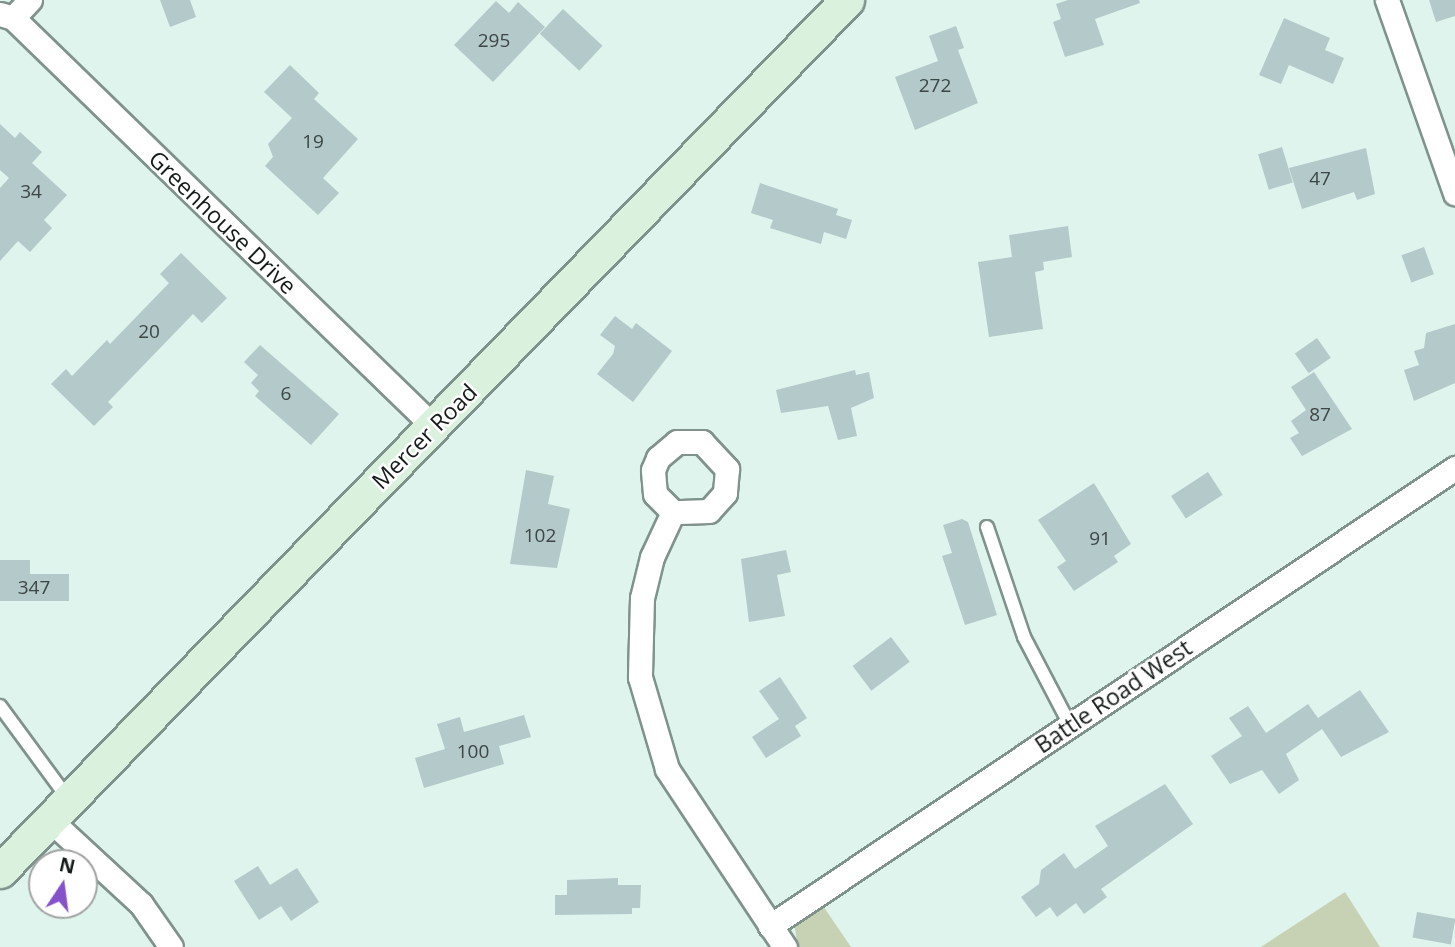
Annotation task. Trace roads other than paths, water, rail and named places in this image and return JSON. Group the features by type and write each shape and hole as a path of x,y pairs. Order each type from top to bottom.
{"main road":[{"name":"Mercer Road","path":"0,871 847,0"}],"street":[{"path":"8,11 30,0"},
{"path":"1387,0 1455,193"},
{"name":"Greenhouse Drive","path":"8,11 433,426"},
{"name":"Battle Road West","path":"770,926 1455,468"},
{"path":"673,512 652,556 642,598 639,668 649,721 667,769 785,947"},
{"path":"59,810 141,904 171,947"}],"lane":[{"path":"987,527 1024,638 1070,725"},
{"path":"0,706 59,810"}]}
